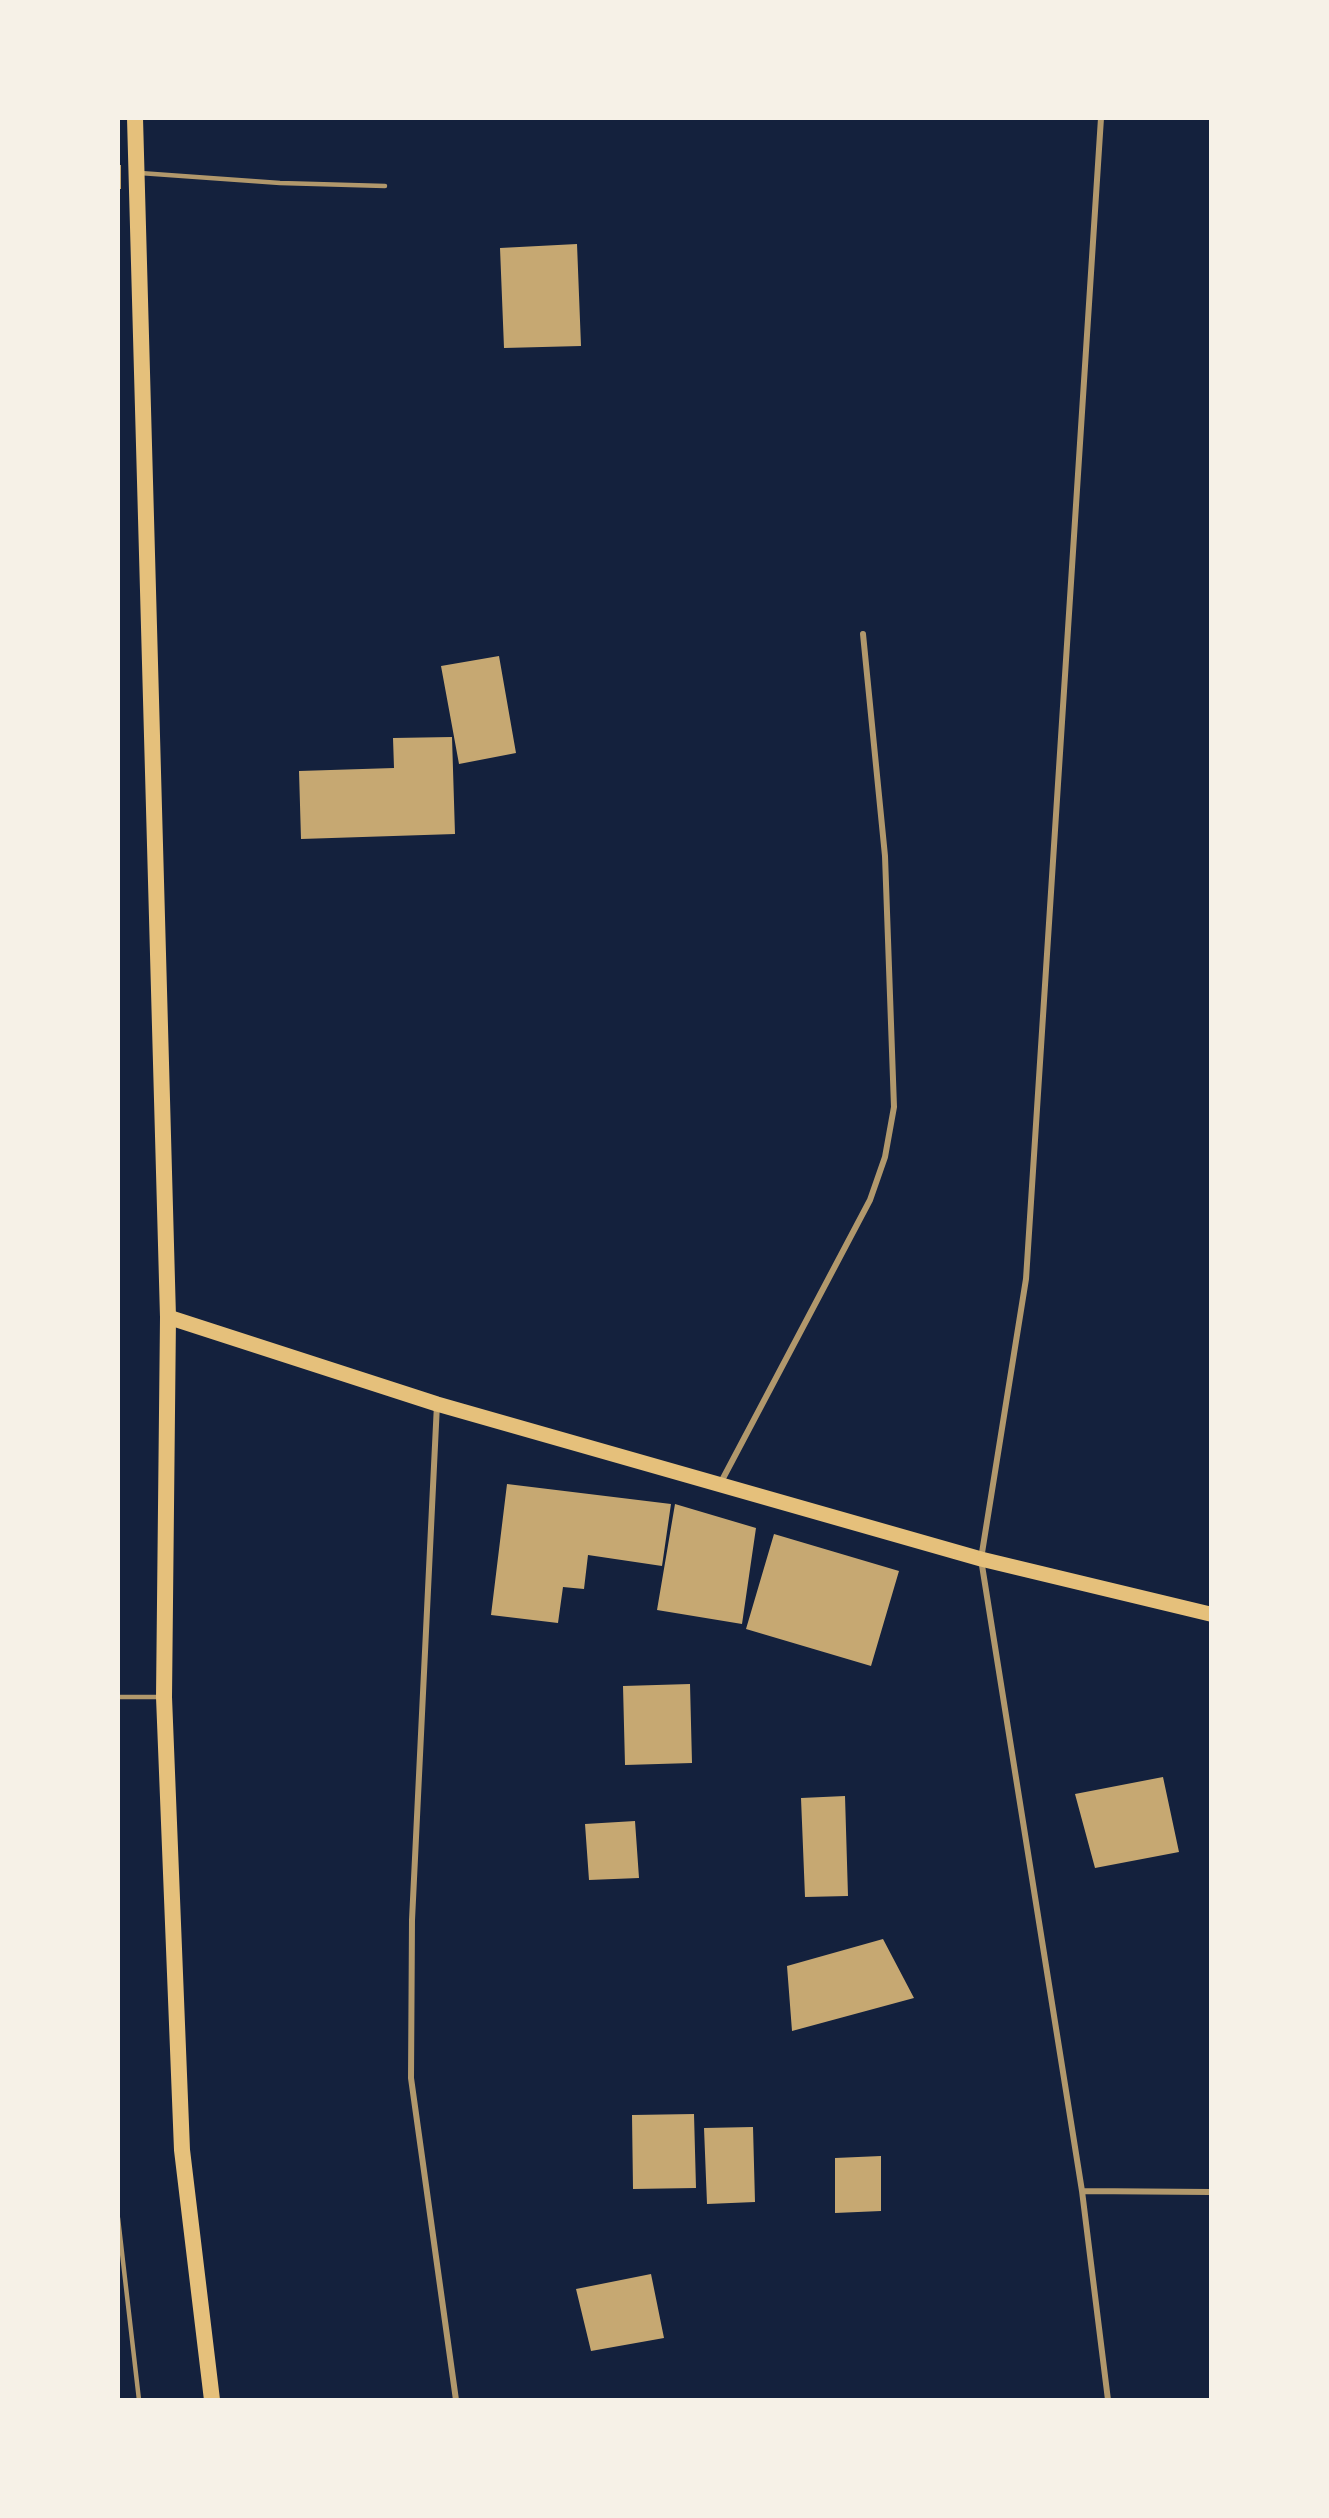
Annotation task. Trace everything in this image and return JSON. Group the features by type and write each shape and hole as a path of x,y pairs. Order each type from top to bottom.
{"highway":[{"path":"135,118 168,1317 164,1697 182,2150 212,2400"}],"main road":[{"path":"168,1317 437,1404 720,1485 981,1559 1210,1614"}],"street":[{"path":"1101,118 1026,1279 981,1559 1082,2192 1108,2400"},
{"path":"720,1485 870,1200 885,1157 894,1107 885,856 863,634"},
{"path":"437,1404 412,1920 411,2078 456,2400"},
{"path":"1082,2192 1210,2192"}],"lane":[{"path":"137,173 280,183 386,186"},
{"path":"118,1697 164,1697"},
{"path":"118,2218 139,2400"}],"building":[{"path":"118,165 121,165 121,189 118,189"},
{"path":"577,244 581,346 504,348 500,248"},
{"path":"499,656 516,753 459,764 441,666"},
{"path":"452,737 455,834 301,839 299,771 394,768 393,738"},
{"path":"507,1484 671,1504 662,1566 588,1555 584,1589 563,1587 558,1623 491,1615"},
{"path":"675,1504 756,1528 742,1624 657,1610"},
{"path":"774,1534 899,1571 871,1666 746,1629"},
{"path":"690,1684 692,1763 625,1765 623,1686"},
{"path":"1163,1777 1179,1852 1095,1868 1075,1794"},
{"path":"845,1796 848,1896 805,1897 801,1798"},
{"path":"635,1821 639,1878 589,1880 585,1824"},
{"path":"883,1939 914,1998 792,2031 787,1966"},
{"path":"694,2114 696,2188 633,2189 632,2115"},
{"path":"753,2127 755,2202 707,2204 704,2128"},
{"path":"881,2156 881,2211 835,2213 835,2158"},
{"path":"651,2274 664,2338 591,2351 576,2289"}]}
